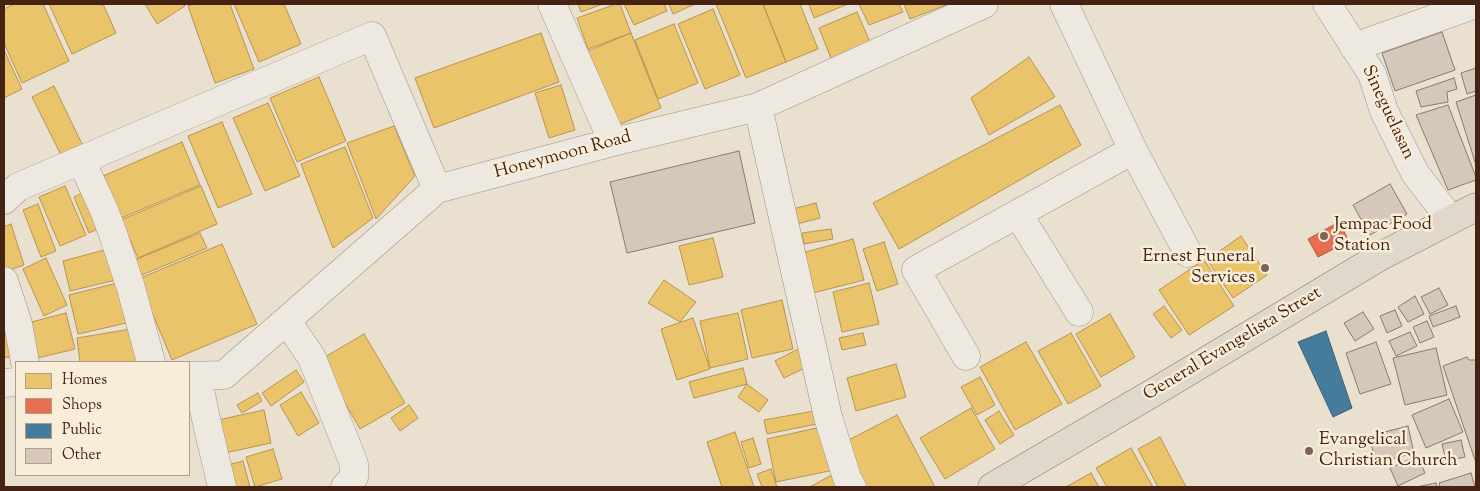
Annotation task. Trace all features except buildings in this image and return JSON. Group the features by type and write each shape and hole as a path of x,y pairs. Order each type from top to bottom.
{"main road":[{"name":"General Evangelista Street","path":"992,487 1381,256 1476,207"}],"street":[{"path":"552,4 612,142"},
{"name":"Honeymoon Road","path":"193,376 224,375 437,189 612,142 758,107 984,4"},
{"path":"1064,4 1132,150 1188,253"},
{"name":"Sineguelasan","path":"1327,4 1372,74 1384,111 1415,173 1451,220"},
{"path":"1354,47 1476,4"},
{"path":"4,200 18,187 372,36 437,189"},
{"path":"758,107 828,417 847,478 852,487"},
{"path":"966,356 916,270 1132,150"},
{"path":"82,160 113,234 134,296 151,361"},
{"path":"1018,214 1079,312"},
{"path":"4,281 18,324 25,361"},
{"path":"287,320 312,358 354,464 354,477 345,487"},
{"path":"193,376 222,487"}],"place":[{"name":"Jempac Food Station","path":"1324,236"},
{"name":"Ernest Funeral Services","path":"1265,268"},
{"name":"Evangelical Christian Church","path":"1309,451"}]}
